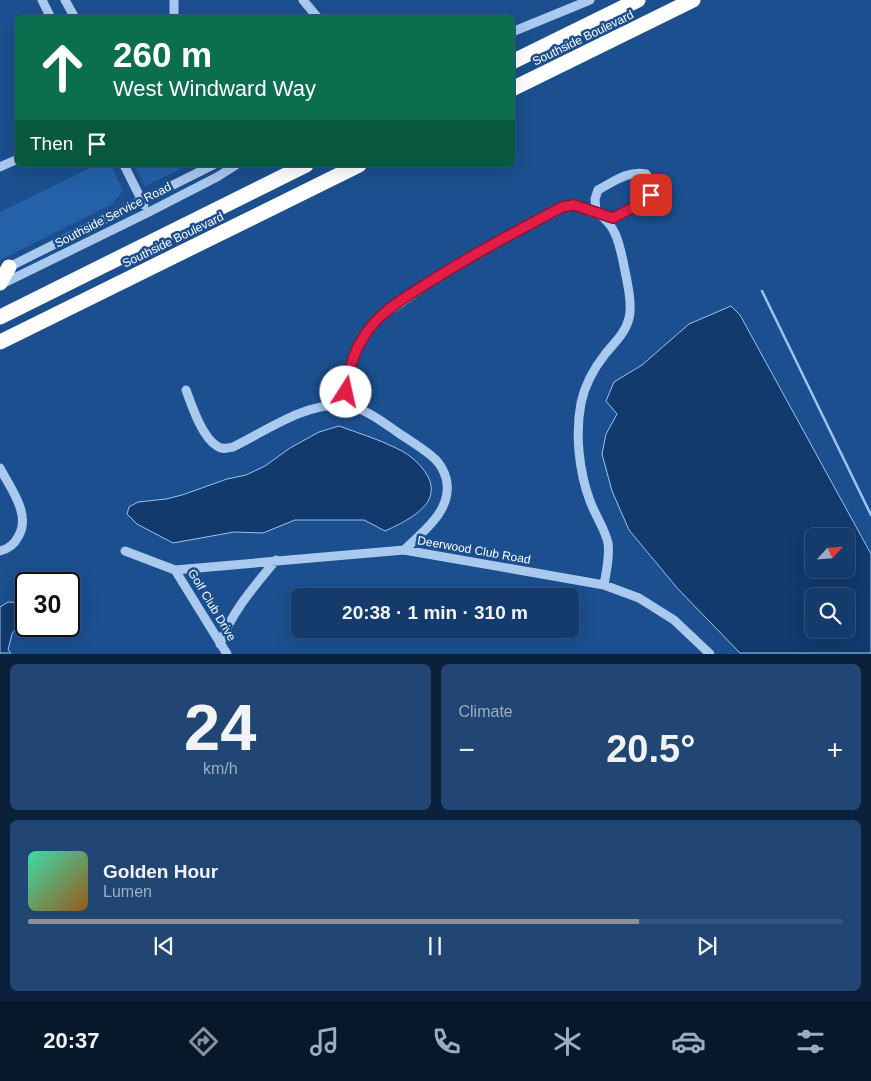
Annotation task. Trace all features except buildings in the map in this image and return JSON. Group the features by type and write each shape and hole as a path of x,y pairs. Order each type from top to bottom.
{"highway":[{"name":"Southside Boulevard","path":"515,61 638,0"},
{"name":"Southside Boulevard","path":"515,88 693,0"},
{"name":"Southside Boulevard","path":"1,312 302,167"},
{"name":"Southside Boulevard","path":"0,342 355,167"},
{"path":"0,284 5,270"},
{"path":"1,312 13,323 28,328"}],"street":[{"path":"42,0 50,15"},
{"path":"65,0 73,15"},
{"path":"174,0 174,15"},
{"path":"303,0 316,15"},
{"path":"515,31 589,0"},
{"path":"0,167 15,161"},
{"path":"125,167 147,213"},
{"name":"Southside Service Road","path":"5,270 209,167"},
{"name":"Southside Service Road","path":"0,284 147,213 232,167"},
{"path":"344,405 352,360 363,338 373,324 383,315 455,265 562,207 574,205 596,212 613,218 641,203 651,195 652,183 646,174 638,172 627,175 598,190 595,199 596,212 615,231 630,307 629,318 622,334 605,355 589,380 581,404 579,424 579,445 584,482 589,499 608,543 609,557 604,585"},
{"path":"186,390 201,426 217,446 224,449 233,447 308,410 344,405 364,411 432,456 448,484 446,503 433,521 404,550"},
{"path":"0,468 21,509 23,527 17,540 8,548 0,551"},
{"name":"Deerwood Club Road","path":"125,551 175,570 404,550 604,585 652,605 687,630 710,654"},
{"path":"220,644 235,611 276,560"},
{"name":"Golf Club Drive","path":"175,570 226,654"}],"shaded area":[{"path":"92,167 112,167 123,191 112,204 0,260 0,212"},
{"path":"135,167 185,167 145,186"},
{"path":"731,306 740,315 871,554 871,653 740,653 678,589 629,530 612,491 602,454 606,434 617,414 606,401 614,382 642,365 689,324"},
{"path":"339,426 389,445 411,457 423,469 430,480 429,500 423,508 415,515 385,531 364,520 295,520 263,533 234,532 173,543 137,524 127,514 129,507 138,502 182,495 227,479 246,475 265,466 290,448 319,432"},
{"path":"8,602 15,602 15,630 8,650 11,653 0,653 0,607"}],"waterway":[{"path":"762,291 871,515"}],"route":[{"path":"346,392 352,360 363,338 373,324 410,295 455,265 562,207 574,205 584,207 613,218 636,206 651,195"}]}
